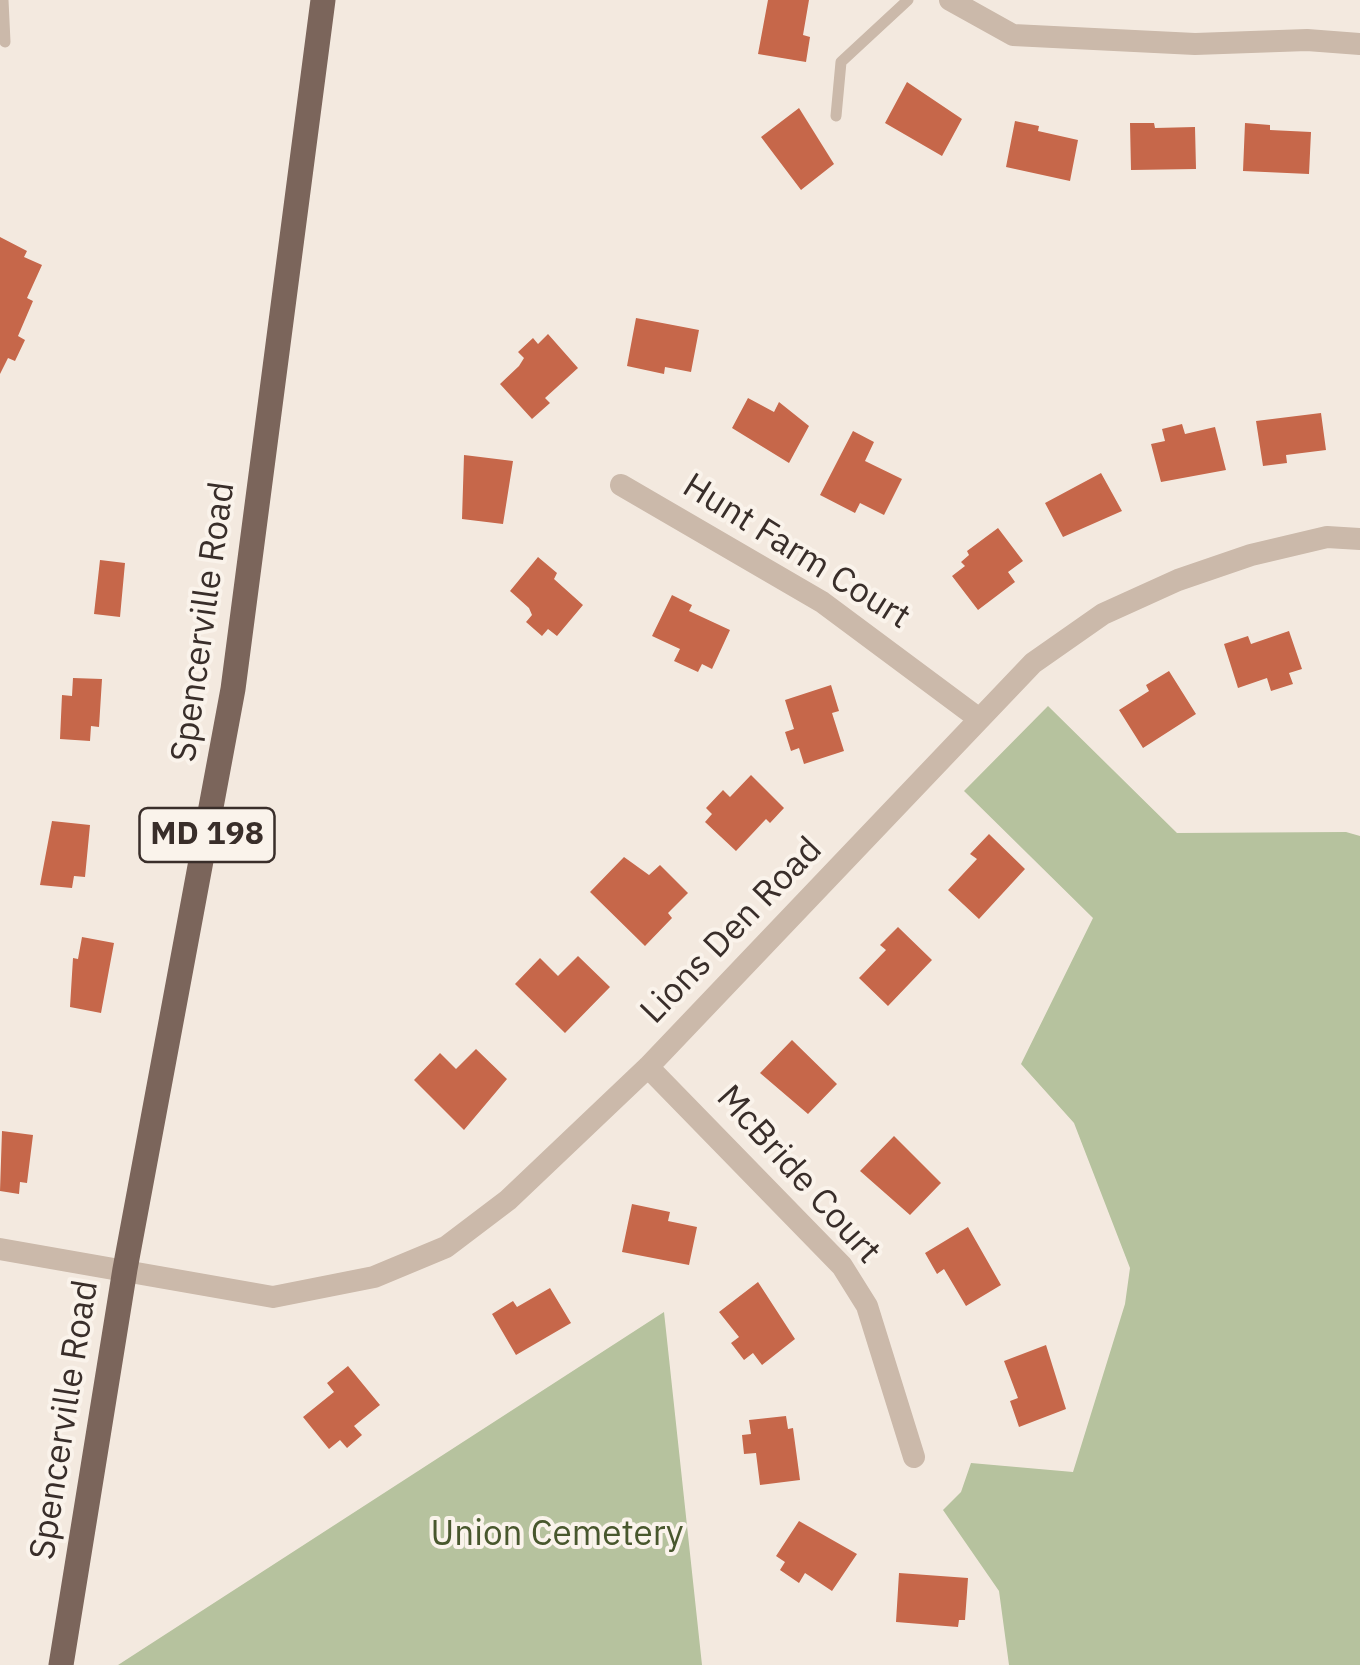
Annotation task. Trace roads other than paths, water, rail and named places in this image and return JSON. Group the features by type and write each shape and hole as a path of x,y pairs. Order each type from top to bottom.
{"main road":[{"name":"Spencerville Road","path":"61,1665 125,1269 234,690 323,0"}],"street":[{"path":"950,0 1014,36 1195,44 1307,40 1360,44"},
{"name":"Hunt Farm Court","path":"621,485 822,602 978,718"},
{"name":"Lions Den Road","path":"0,1249 273,1296 374,1277 446,1247 508,1200 648,1067 848,862 1033,663 1102,614 1251,555 1327,538 1360,538"},
{"name":"McBride Court","path":"648,1067 842,1266 867,1306 914,1457"}],"lane":[{"path":"3,0 5,42"},
{"path":"836,116 841,62 908,0"}],"park label":[{"name":"Union Cemetery","path":"557,1535"}]}
